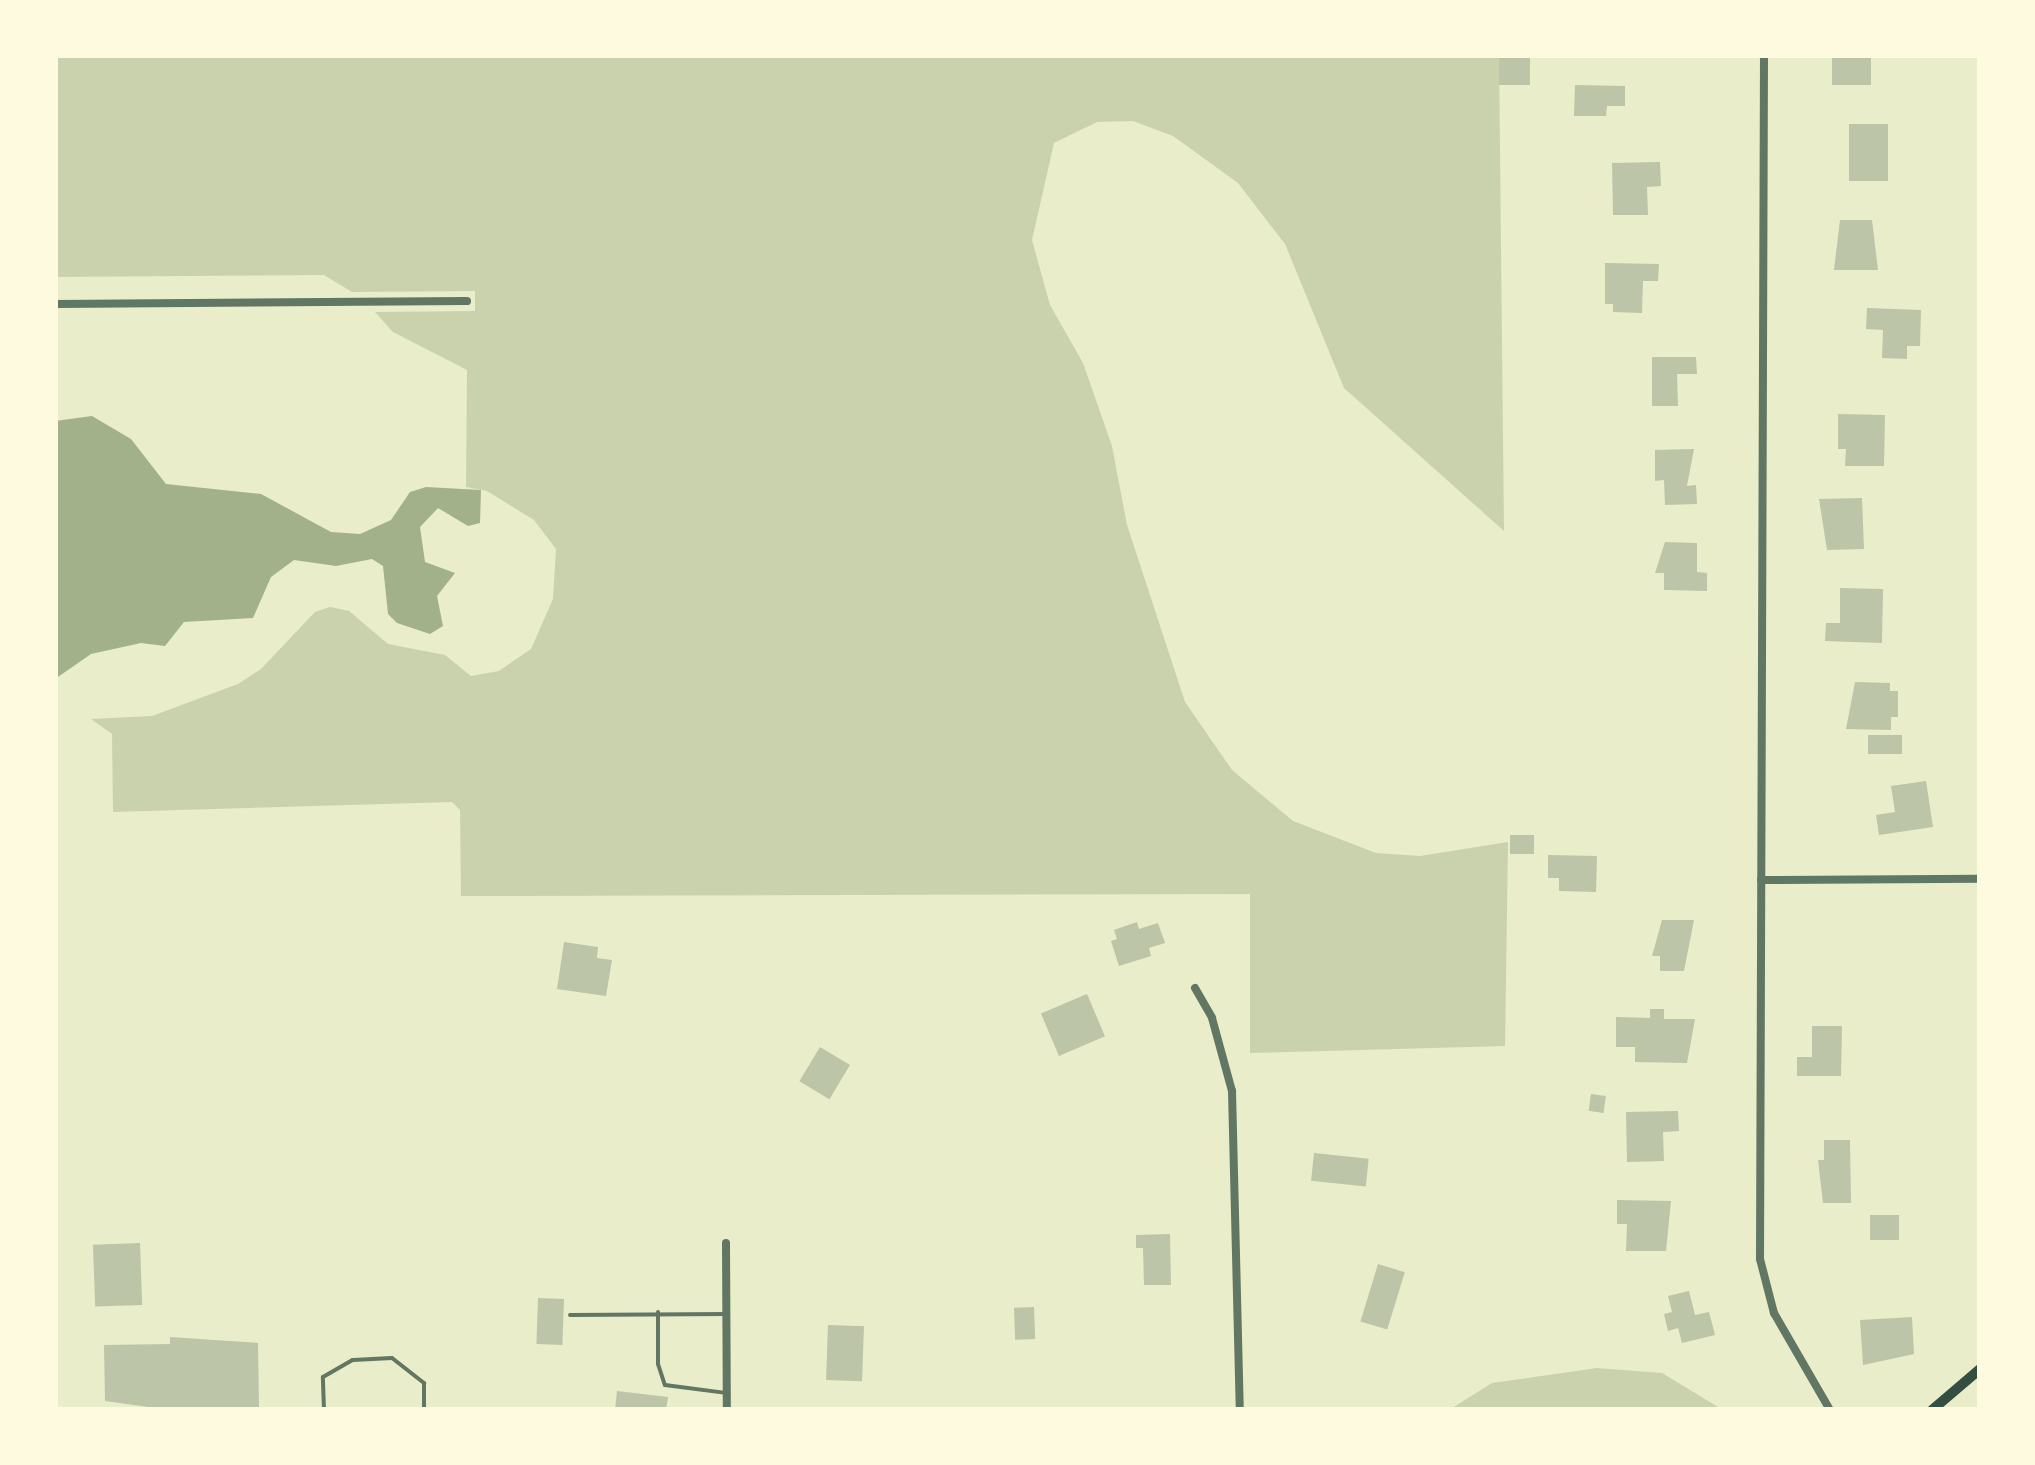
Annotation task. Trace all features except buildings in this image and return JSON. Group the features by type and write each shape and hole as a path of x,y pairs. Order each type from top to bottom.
{"main road":[{"path":"1932,1410 1980,1370"}],"street":[{"path":"1764,55 1760,1259 1774,1313 1830,1410"},
{"path":"55,304 466,301"},
{"path":"1761,880 1980,879"},
{"path":"1195,988 1212,1018 1232,1092 1240,1410"},
{"path":"726,1242 727,1410"}],"lane":[{"path":"658,1312 658,1364 665,1385 727,1394"},
{"path":"570,1315 727,1314"},
{"path":"324,1410 323,1377 352,1360 392,1358 424,1383 424,1410"}],"shaded area":[{"path":"55,55 1499,55 1504,531 1344,388 1285,244 1238,183 1173,136 1133,121 1097,122 1054,143 1032,240 1050,305 1083,363 1112,446 1127,525 1185,702 1232,770 1293,821 1376,853 1420,856 1508,842 1505,1046 1250,1053 1250,894 461,896 460,810 452,802 113,812 112,734 91,719 152,716 238,684 261,669 315,612 330,607 349,611 388,644 445,655 471,676 499,671 531,649 553,599 556,549 534,520 487,491 466,487 467,370 393,332 375,312 475,311 475,291 352,292 324,275 55,277"},
{"path":"92,416 131,439 166,484 261,494 331,532 360,534 391,520 410,492 426,487 481,490 480,523 468,526 438,508 420,527 425,562 455,573 437,596 443,626 430,634 397,623 388,614 383,566 372,559 336,566 294,560 271,577 253,618 184,622 165,646 141,643 91,654 55,679 55,421"},
{"path":"1597,1368 1662,1373 1723,1410 1449,1410 1492,1383"}]}
